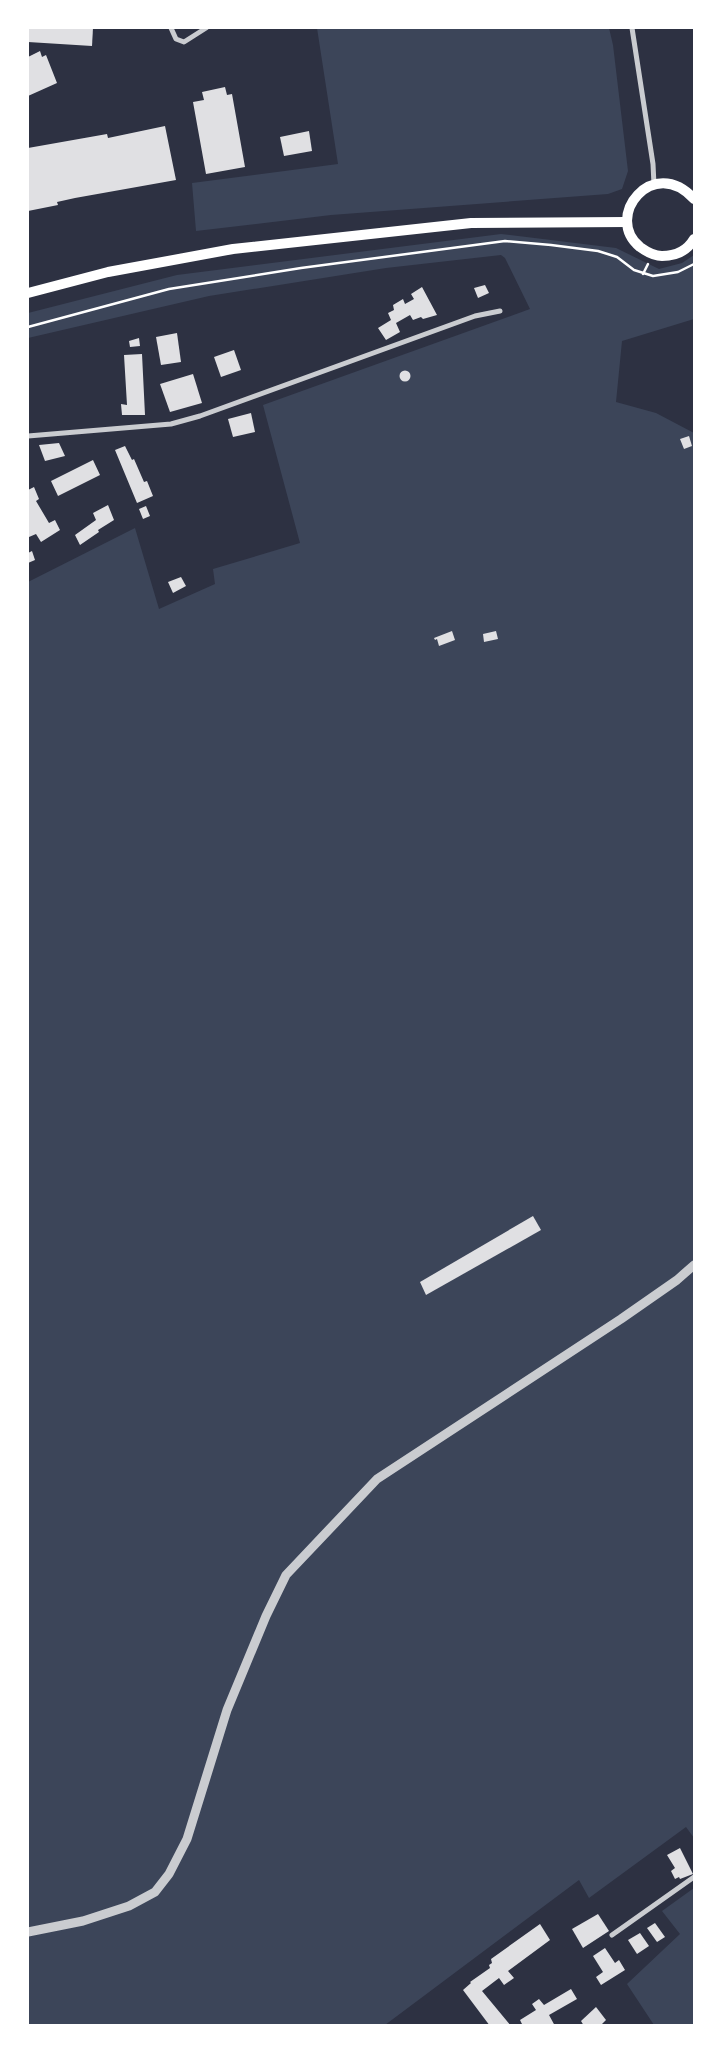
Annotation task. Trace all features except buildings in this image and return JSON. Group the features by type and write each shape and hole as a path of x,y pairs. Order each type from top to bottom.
{"main road":[{"path":"694,200 687,191 677,185 654,184 642,190 634,199 629,210 628,222 630,234 636,244 646,252 657,256 670,256 681,252 694,239"},
{"path":"28,293 108,272 233,249 471,223 628,222"}],"street":[{"path":"171,28 176,39 184,42 206,28"},
{"path":"632,28 653,164 654,184"},
{"path":"28,436 171,424 200,416 475,316 500,311"},
{"path":"28,1932 82,1921 129,1906 155,1892 169,1874 187,1839 227,1710 266,1616 286,1575 376,1479 621,1319 678,1280 694,1265"},
{"path":"612,1935 694,1877"}],"path":[{"path":"28,327 169,289 301,268 505,241 598,251 617,257 634,270 653,276 678,272 694,264"}],"shaded area":[{"path":"317,28 609,28 613,45 628,171 622,189 608,194 331,215 196,231 192,183 338,164"},
{"path":"501,234 616,248 659,269 682,263 694,255 694,319 622,341 616,402 656,413 694,433 694,1838 686,1827 589,1898 579,1880 385,2025 28,2026 28,582 135,528 159,609 215,584 213,569 300,543 263,405 530,309 505,258 501,255 386,268 209,296 28,338 28,313 177,275"},
{"path":"694,1888 694,2025 654,2025 627,1984 680,1934 662,1911"}]}
